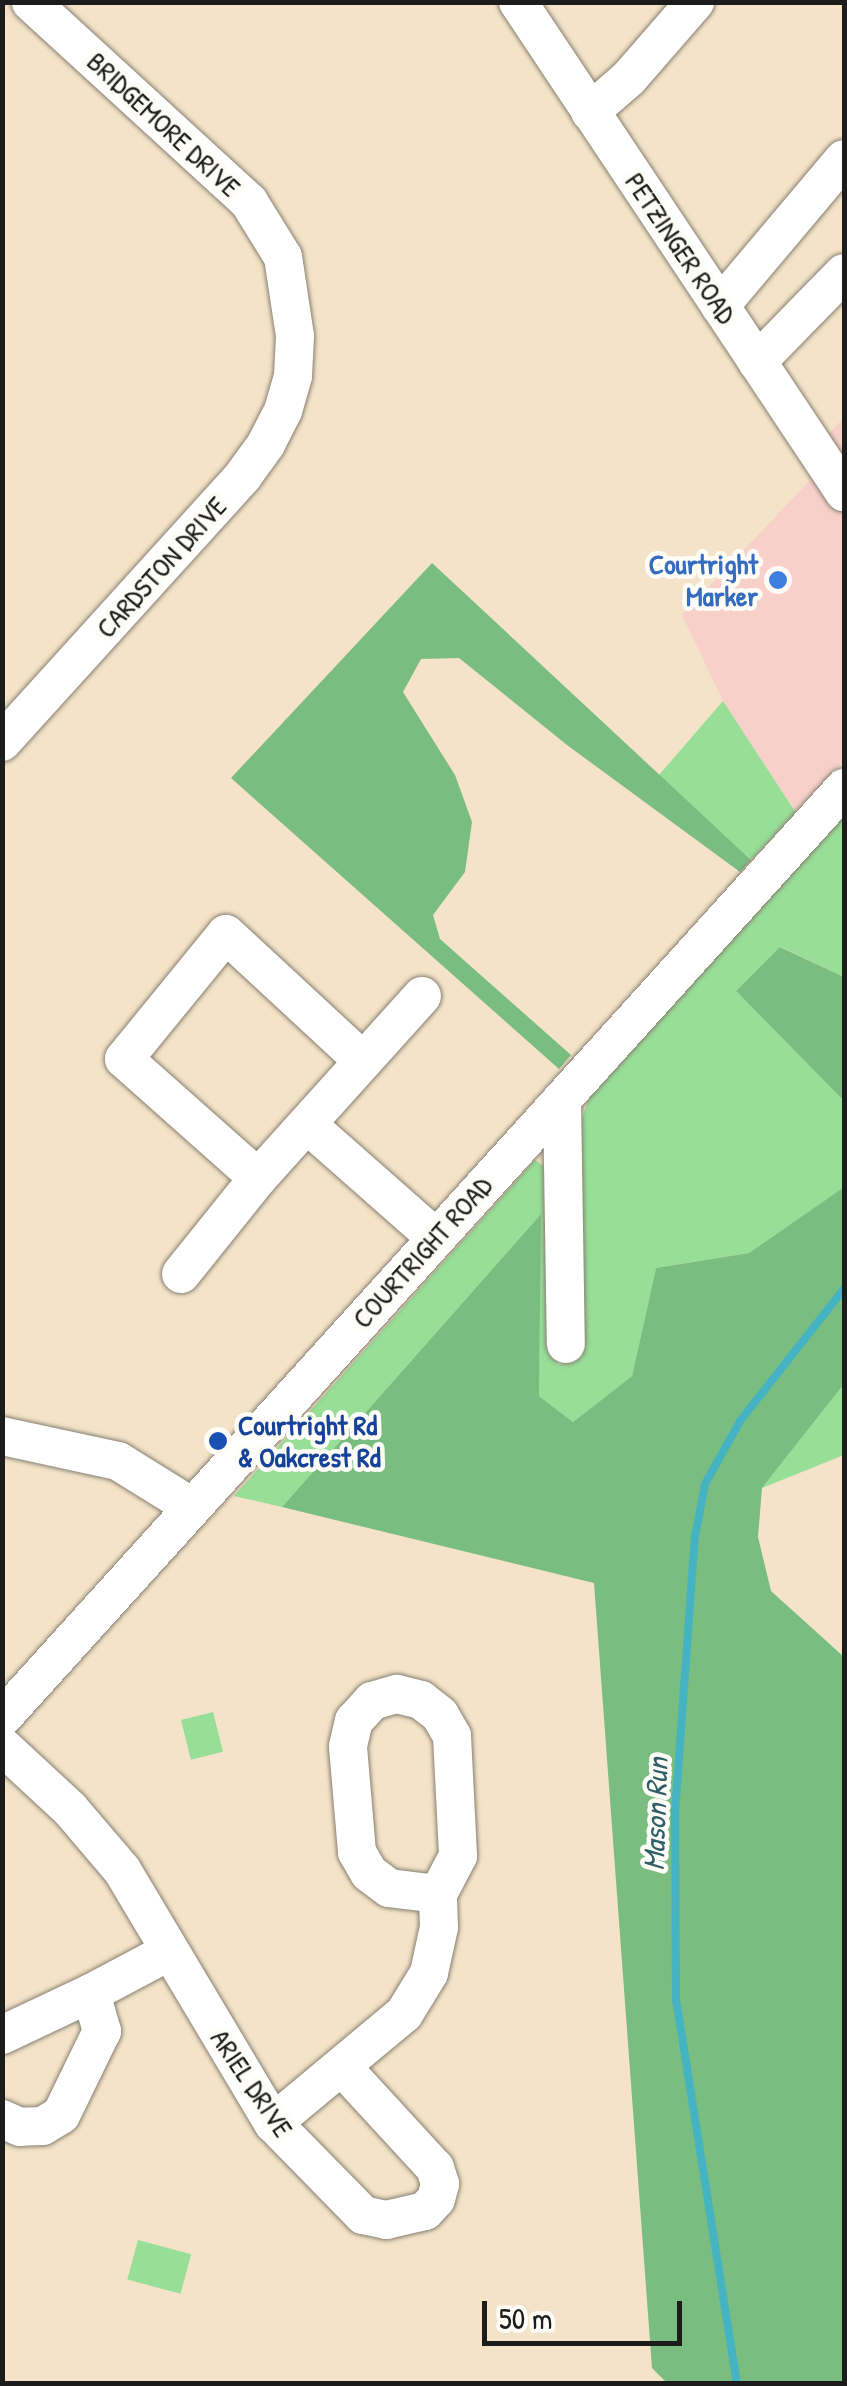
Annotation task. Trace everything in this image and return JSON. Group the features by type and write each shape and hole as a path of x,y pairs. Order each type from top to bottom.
{"street":[{"name":"BRIDGEMORE DRIVE","path":"31,2 249,202 283,257 295,336 293,376"},
{"name":"PETZINGER ROAD","path":"518,2 844,492"},
{"path":"590,112 629,78 695,2"},
{"path":"720,306 844,159"},
{"path":"757,362 844,273"},
{"name":"CARDSTON DRIVE","path":"2,742 243,476 283,411 293,376"},
{"name":"COURTRIGHT ROAD","path":"2,1718 844,788"},
{"path":"258,1178 124,1059 226,934 362,1060"},
{"path":"181,1274 258,1178 422,996"},
{"path":"562,1100 566,1344"},
{"path":"308,1126 435,1237"},
{"path":"2,1436 118,1461 192,1506"},
{"path":"273,2122 404,2014 430,1974 439,1927 438,1894 458,1856 452,1736 430,1707 397,1694 372,1701 354,1720 348,1746 357,1852 369,1873 389,1888 413,1895 438,1894"},
{"name":"ARIEL DRIVE","path":"2,1746 70,1809 122,1870 273,2122 362,2215 386,2220 424,2210 436,2199 440,2184 435,2168 343,2068"},
{"path":"2,2035 170,1951"},
{"path":"2,2119 20,2127 42,2126 62,2114 102,2031 90,1993"}],"shaded area":[{"path":"844,417 844,760 796,813 723,701 682,615 835,454 825,439"}],"green space":[{"path":"432,563 751,860 740,872 567,745 459,658 421,659 403,692 455,775 472,822 465,872 433,915 440,939 571,1055 559,1069 231,778"},
{"path":"723,701 796,813 751,860 659,775"},
{"path":"844,813 844,977 781,947 736,991 844,1101 844,1187 749,1253 656,1268 632,1376 573,1422 539,1396 540,1215 282,1507 234,1496 535,1160 551,1171 558,1365 574,1358 572,1150 593,1084"},
{"path":"780,947 844,977 844,1101 736,991"},
{"path":"844,1187 844,1384 762,1488 758,1537 771,1591 844,1657 844,2383 667,2383 652,2368 594,1583 282,1507 541,1214 539,1396 573,1422 632,1376 656,1268 749,1253"},
{"path":"844,1384 844,1455 762,1488"},
{"path":"213,1712 223,1752 191,1760 181,1720"},
{"path":"138,2240 191,2254 181,2294 127,2280"}],"waterway":[{"name":"Mason Run","path":"737,2384 676,1999 675,1813 695,1537 705,1484 740,1421 844,1289"}],"place":[{"name":"Courtright Marker","path":"778,580"},
{"name":"Courtright Rd & Oakcrest Rd","path":"218,1441"}]}
